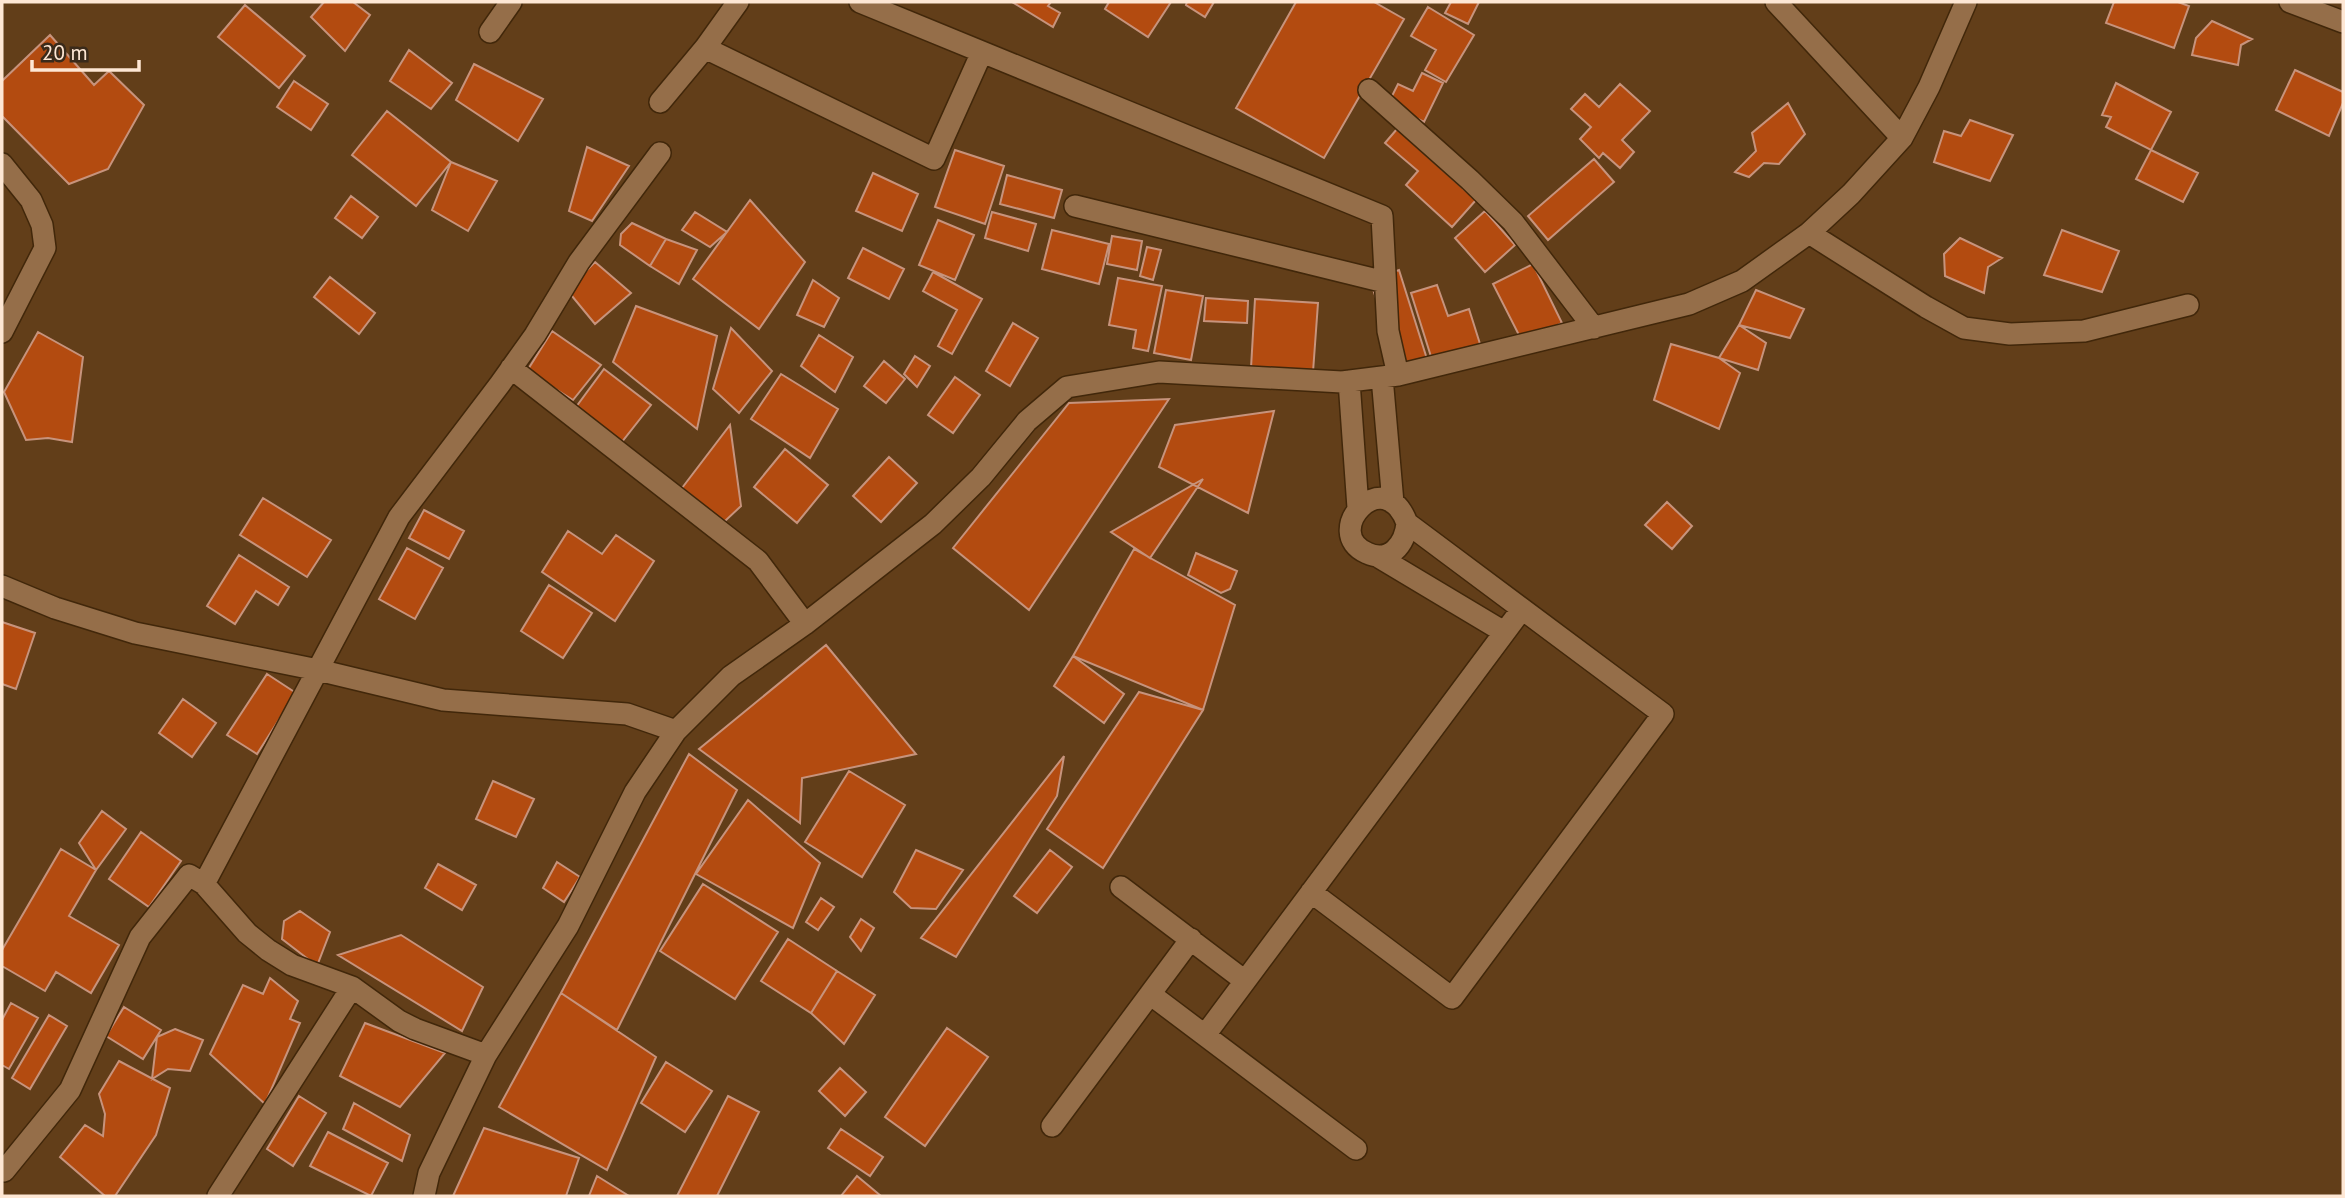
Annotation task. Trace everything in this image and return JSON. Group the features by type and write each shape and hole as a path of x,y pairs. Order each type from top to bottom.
{"street":[{"path":"490,32 511,2"},
{"path":"660,102 705,48 738,2"},
{"path":"860,2 1382,216 1393,503"},
{"path":"1776,2 1902,138"},
{"path":"425,1196 429,1173 486,1055 568,926 635,792 676,731 731,676 805,624 933,524 981,477 1027,421 1067,387 1159,372 1349,381 1390,376 1689,304 1742,281 1809,233 1851,194 1902,138 1929,87 1966,2"},
{"path":"2290,2 2343,22"},
{"path":"705,48 934,159 982,52"},
{"path":"1369,90 1513,222 1594,328"},
{"path":"204,884 399,517 535,335 579,262 660,153"},
{"path":"2,164 31,200 42,225 45,248 2,332"},
{"path":"1075,206 1385,282"},
{"path":"1809,233 1964,328 2010,334 2084,331 2188,305"},
{"path":"511,368 758,561 805,624"},
{"path":"1349,381 1358,508"},
{"path":"1377,556 1389,554 1399,547 1406,536 1407,523 1402,511 1393,503 1381,499 1368,501 1358,508 1351,519 1355,544 1365,553 1377,556 1504,632"},
{"path":"1311,892 1452,998 1663,714 1407,523"},
{"path":"2,586 55,607 135,633 318,670 443,700 627,713 676,731"},
{"path":"1205,1035 1522,608"},
{"path":"4,1171 78,1078 140,937 186,876 204,884 247,933 268,950 311,973 352,987 406,1025 486,1055"},
{"path":"1121,887 1245,981"},
{"path":"1052,1126 1191,939"},
{"path":"218,1196 352,987"},
{"path":"1150,994 1356,1149"}],"building":[{"path":"324,2 353,2 370,15 345,51 311,17"},
{"path":"1012,2 1051,2 1048,6 1060,13 1053,27"},
{"path":"1109,2 1171,2 1148,37 1105,9"},
{"path":"1187,2 1214,2 1205,17 1186,5"},
{"path":"1296,2 1374,2 1404,19 1324,158 1236,108"},
{"path":"1451,2 1479,2 1468,24 1445,13"},
{"path":"2114,2 2178,2 2189,6 2174,48 2106,23"},
{"path":"245,5 305,56 279,88 218,37"},
{"path":"1428,7 1474,35 1446,82 1425,70 1436,50 1411,36"},
{"path":"2212,21 2252,39 2241,45 2238,65 2192,55 2196,38"},
{"path":"50,35 94,85 109,71 144,105 108,169 69,184 2,116 2,81"},
{"path":"409,50 452,83 431,109 390,81"},
{"path":"474,64 543,99 518,141 456,100"},
{"path":"2295,70 2343,92 2343,103 2329,136 2276,110"},
{"path":"1422,73 1443,83 1424,122 1388,104 1398,84 1413,91"},
{"path":"294,81 328,104 311,130 277,107"},
{"path":"2116,83 2171,112 2151,150 2106,127 2111,117 2102,115"},
{"path":"1620,84 1650,111 1622,140 1634,152 1620,168 1603,153 1599,158 1580,139 1591,127 1571,109 1585,94 1599,107"},
{"path":"1788,103 1805,134 1779,164 1764,163 1749,177 1735,172 1756,151 1752,133"},
{"path":"387,111 451,162 416,206 352,155"},
{"path":"1970,120 2013,135 1990,181 1934,162 1944,131 1961,136"},
{"path":"1397,129 1476,200 1452,227 1406,185 1418,171 1385,143"},
{"path":"587,147 629,166 592,221 569,211"},
{"path":"955,150 1004,166 985,224 935,207"},
{"path":"2151,150 2198,173 2183,202 2136,179"},
{"path":"1594,159 1614,182 1548,240 1528,216"},
{"path":"451,162 497,181 468,231 432,210"},
{"path":"873,173 918,194 902,231 856,211"},
{"path":"1007,175 1062,190 1054,218 1000,204"},
{"path":"351,196 378,217 362,238 335,218"},
{"path":"750,200 805,262 759,329 693,279"},
{"path":"1485,211 1515,245 1485,272 1455,238"},
{"path":"695,212 727,232 710,247 682,230"},
{"path":"992,212 1036,224 1028,251 985,238"},
{"path":"938,220 974,235 955,280 919,265"},
{"path":"632,223 666,239 650,266 620,245 621,234"},
{"path":"1052,230 1109,244 1099,284 1042,269"},
{"path":"2062,230 2119,251 2102,292 2044,275"},
{"path":"1112,236 1142,241 1137,270 1107,264"},
{"path":"1960,238 2002,258 1988,267 1984,293 1945,276 1944,254"},
{"path":"666,239 697,250 679,284 650,266"},
{"path":"1147,247 1161,250 1153,280 1140,276"},
{"path":"863,248 904,269 889,299 848,278"},
{"path":"595,262 631,293 595,324 567,290"},
{"path":"1533,264 1562,323 1523,343 1493,284"},
{"path":"1399,270 1427,359 1399,368 1370,280"},
{"path":"933,272 982,299 952,354 938,346 957,310 923,291"},
{"path":"330,277 375,313 359,334 314,297"},
{"path":"1118,278 1162,286 1148,351 1133,348 1136,330 1109,325"},
{"path":"813,280 839,298 824,327 797,315"},
{"path":"1437,285 1448,316 1469,309 1481,347 1433,363 1411,293"},
{"path":"1166,290 1203,296 1191,360 1154,353"},
{"path":"1756,290 1804,309 1790,338 1739,325"},
{"path":"1206,298 1248,301 1247,323 1204,321"},
{"path":"1255,299 1318,303 1313,372 1251,368"},
{"path":"636,306 717,336 697,429 613,362"},
{"path":"1013,323 1038,338 1010,386 986,371"},
{"path":"1739,325 1766,343 1758,370 1719,358"},
{"path":"731,328 772,371 739,413 713,389"},
{"path":"552,331 601,365 573,400 527,371"},
{"path":"38,332 83,357 72,442 48,438 26,440 4,392"},
{"path":"819,335 853,357 835,392 801,366"},
{"path":"1671,344 1719,358 1740,373 1719,429 1654,400"},
{"path":"915,356 930,366 917,387 904,374"},
{"path":"884,361 905,379 886,403 864,386"},
{"path":"604,369 651,405 621,443 576,407"},
{"path":"781,374 838,409 810,458 751,419"},
{"path":"955,377 980,395 953,433 928,415"},
{"path":"1169,399 1029,610 953,548 1069,403"},
{"path":"1274,411 1248,513 1159,467 1175,425"},
{"path":"730,425 741,506 724,522 682,488"},
{"path":"785,449 828,485 797,523 754,487"},
{"path":"889,457 917,483 881,522 853,496"},
{"path":"1203,479 1150,558 1111,532"},
{"path":"263,498 331,540 307,577 240,535"},
{"path":"1667,502 1692,526 1672,549 1645,525"},
{"path":"424,510 464,531 449,559 409,538"},
{"path":"568,531 602,554 616,535 654,561 615,621 542,572"},
{"path":"407,548 443,568 415,619 379,599"},
{"path":"1134,549 1235,605 1203,710 1073,656"},
{"path":"1196,553 1237,571 1230,589 1221,593 1188,575"},
{"path":"239,555 289,587 278,605 256,591 235,624 207,606"},
{"path":"549,585 592,613 563,658 521,631"},
{"path":"2,622 35,633 16,689 2,684"},
{"path":"826,645 916,754 802,778 800,823 699,749"},
{"path":"1073,656 1124,694 1104,723 1054,686"},
{"path":"267,674 296,693 257,754 227,735"},
{"path":"1139,692 1203,710 1103,868 1047,829"},
{"path":"183,699 216,723 192,757 159,733"},
{"path":"689,754 737,790 617,1030 561,993"},
{"path":"1064,756 1057,796 956,957 921,938"},
{"path":"849,771 905,805 862,877 805,842"},
{"path":"493,781 534,799 516,837 476,819"},
{"path":"748,800 820,863 793,928 696,874"},
{"path":"102,811 126,829 96,870 79,843"},
{"path":"141,832 181,861 149,907 109,879"},
{"path":"61,849 96,870 69,916 119,945 91,993 56,972 45,991 2,966 2,950"},
{"path":"916,850 963,870 936,909 911,908 894,892"},
{"path":"1050,850 1072,867 1037,913 1014,896"},
{"path":"557,862 580,877 564,902 543,888"},
{"path":"438,864 476,885 462,910 425,888"},
{"path":"703,884 778,932 735,999 660,951"},
{"path":"821,898 834,907 818,930 806,922"},
{"path":"300,911 330,932 317,966 282,939 284,921"},
{"path":"861,919 874,928 861,951 850,937"},
{"path":"401,935 483,987 462,1031 338,955"},
{"path":"788,939 837,971 811,1013 761,981"},
{"path":"837,971 875,995 844,1044 811,1013"},
{"path":"270,978 298,1001 290,1019 300,1023 265,1104 210,1054 243,985 263,994"},
{"path":"561,993 656,1057 607,1170 499,1107"},
{"path":"11,1003 38,1018 9,1069 2,1065 2,1020"},
{"path":"124,1007 161,1030 143,1059 106,1036"},
{"path":"49,1015 67,1026 30,1089 12,1078"},
{"path":"365,1023 445,1053 400,1107 340,1076"},
{"path":"947,1028 988,1057 925,1146 885,1117"},
{"path":"175,1029 203,1040 190,1071 168,1069 152,1079 157,1037"},
{"path":"119,1061 170,1088 156,1135 115,1196 105,1196 60,1157 85,1125 103,1136 105,1114 99,1094"},
{"path":"666,1062 712,1091 685,1132 641,1103"},
{"path":"840,1068 866,1092 845,1116 819,1091"},
{"path":"299,1096 326,1113 293,1166 267,1149"},
{"path":"728,1096 759,1112 717,1196 677,1196"},
{"path":"354,1103 410,1135 402,1161 343,1129"},
{"path":"484,1128 579,1158 566,1196 453,1196"},
{"path":"841,1129 883,1157 870,1176 828,1148"},
{"path":"328,1132 388,1163 371,1196 310,1166"},
{"path":"597,1176 629,1196 589,1196"},
{"path":"857,1176 881,1196 841,1196"}]}
